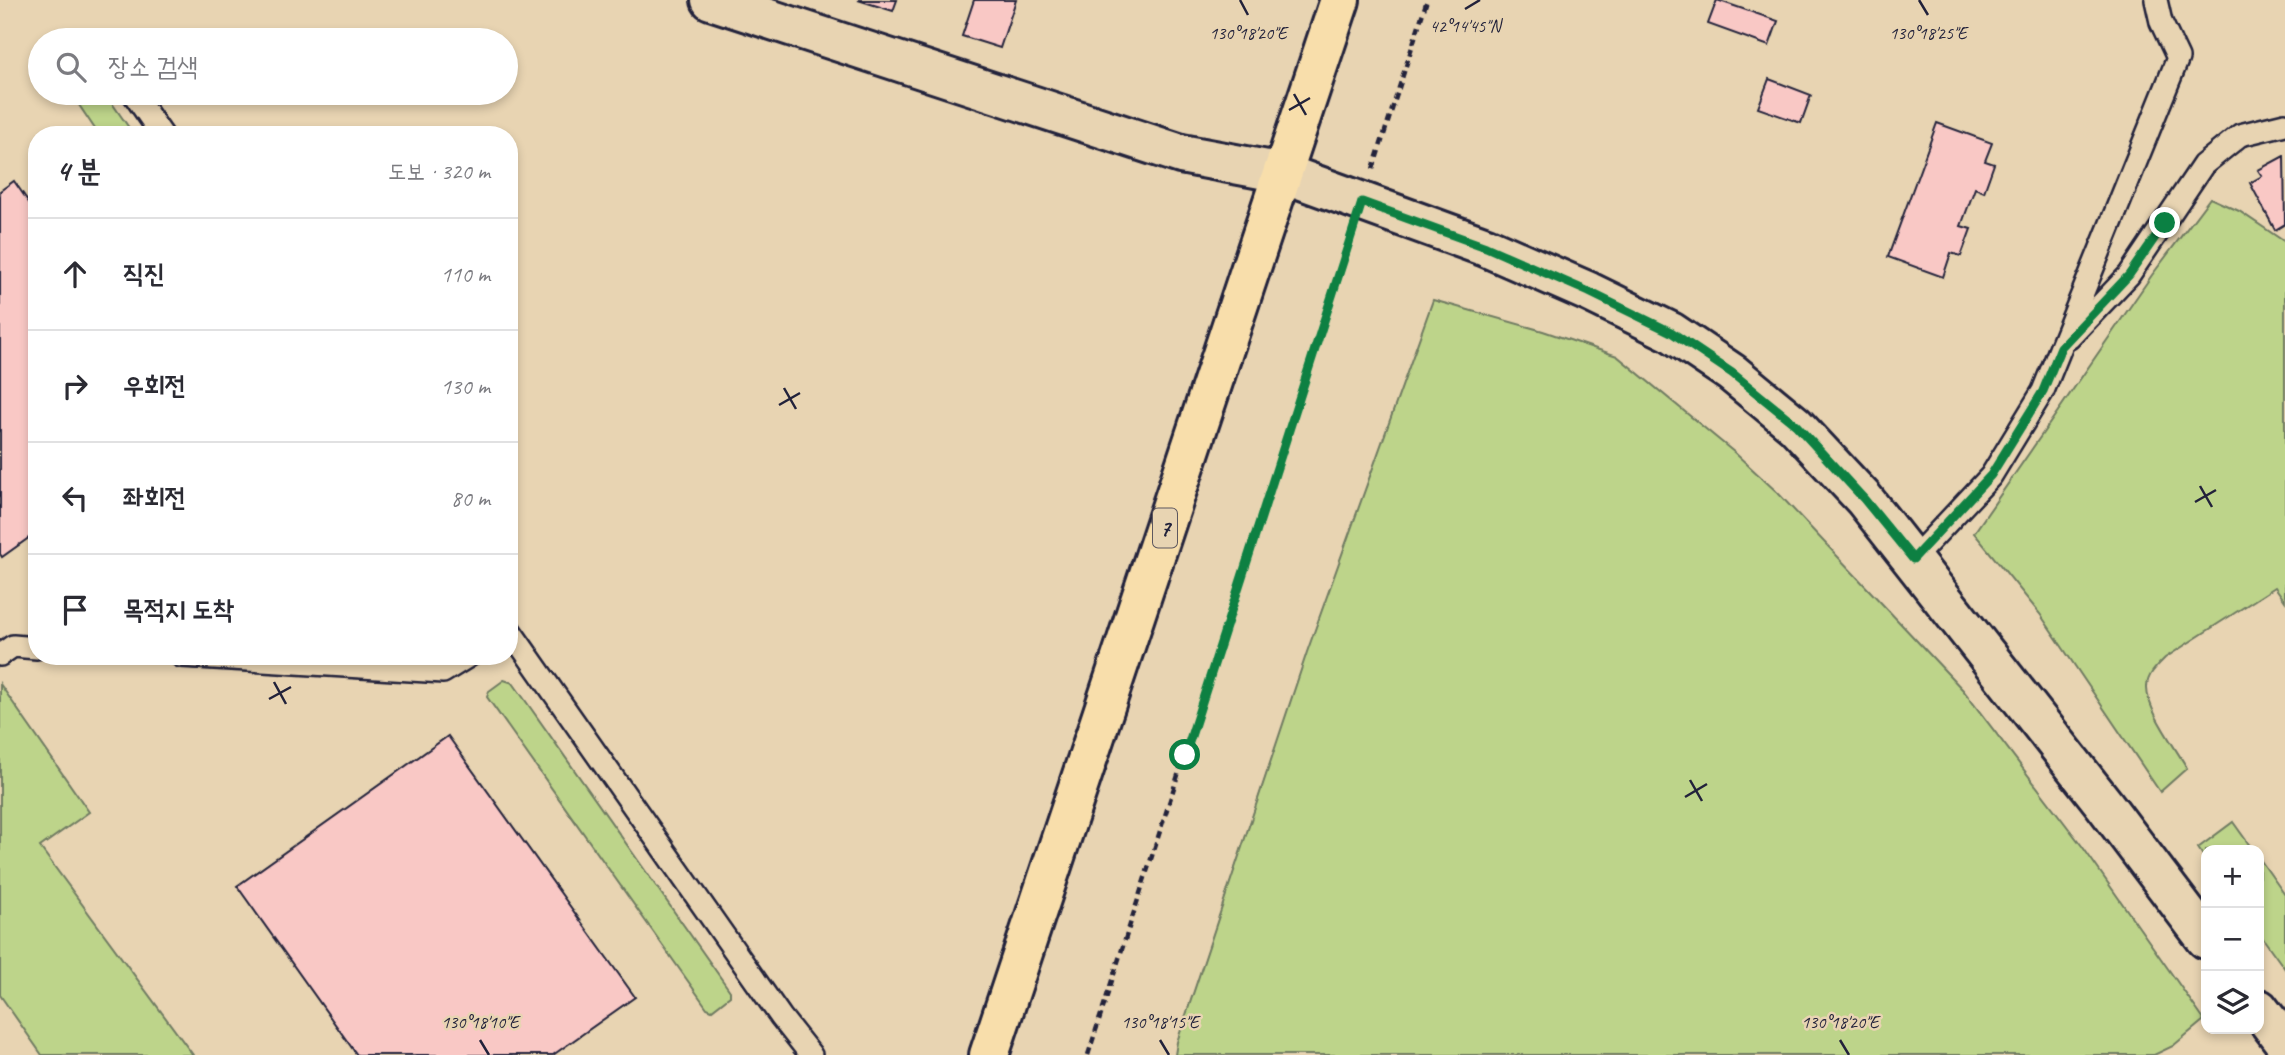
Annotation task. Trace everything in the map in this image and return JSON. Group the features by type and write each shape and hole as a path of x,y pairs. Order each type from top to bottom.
{"highway":[{"name":"7","path":"989,1055 1340,0"}],"street":[{"path":"710,0 1181,154 1283,173 1486,247 1589,292 1671,332 1732,373 1796,425 1864,499 2201,932"},
{"path":"2264,1016 2285,1043"}],"lane":[{"path":"1913,559 1991,475 2043,391 2178,58 2161,22 2156,0"},
{"path":"141,105 156,126"},
{"path":"2061,347 2129,275 2203,165 2240,135 2285,124"},
{"path":"518,642 781,1017 811,1055"},
{"path":"0,655 13,646 28,647"},
{"path":"328,665 443,672 454,665"}],"path":[{"path":"1088,1055 1427,0"}],"green space":[{"path":"79,105 113,105 128,126 93,126"},
{"path":"2210,198 2239,211 2285,242 2285,601 2275,587 2165,658 2151,675 2147,687 2151,706 2187,768 2160,792 2040,614 1974,533 2152,275"},
{"path":"1433,300 1543,331 1617,356 1735,453 1778,493 1963,690 2082,846 2201,1016 2201,1023 2173,1046 2154,1055 1175,1055 1177,1042 1307,652"},
{"path":"504,680 513,683 730,991 730,996 712,1010 707,1008 487,697 489,691"},
{"path":"0,684 89,812 40,847 193,1055 42,1055 0,995"},
{"path":"2233,822 2249,845 2202,845"},
{"path":"2264,865 2285,895 2285,969 2264,940"}],"building":[{"path":"858,0 897,0 893,11"},
{"path":"974,0 1016,0 1000,48 962,36"},
{"path":"1717,0 1778,21 1769,46 1708,24"},
{"path":"1769,79 1811,95 1801,123 1758,108"},
{"path":"1937,123 1992,143 1985,161 1994,164 1984,192 1975,188 1961,226 1971,229 1961,256 1951,253 1943,277 1888,257"},
{"path":"2284,156 2285,224 2275,230 2250,183 2262,176 2258,170"},
{"path":"14,181 28,201 28,538 2,557 0,554 0,191"},
{"path":"448,736 635,997 553,1055 357,1055 237,886"}],"route":[{"path":"1185,755 1362,202 1486,247 1589,292 1671,332 1732,373 1796,425 1864,499 1913,559 1991,475 2043,391 2061,347 2129,275 2165,223"}]}
